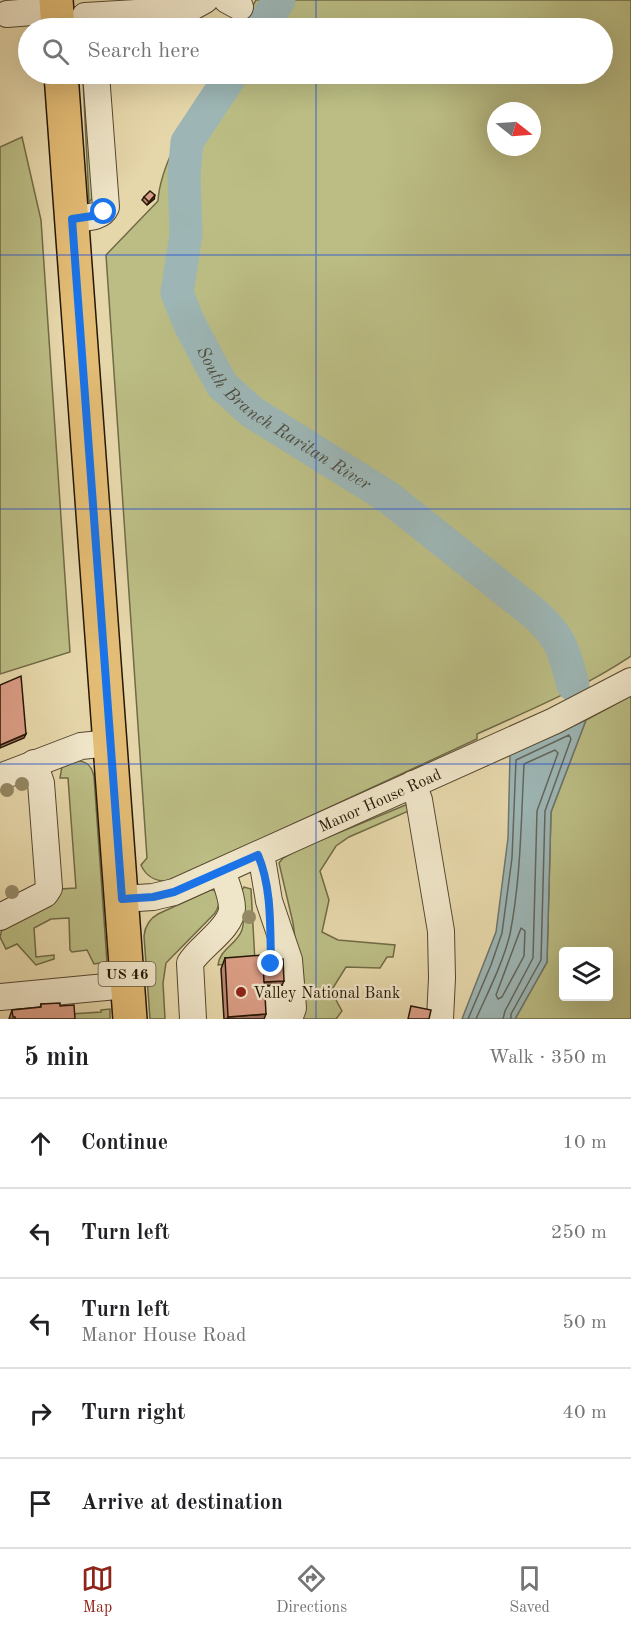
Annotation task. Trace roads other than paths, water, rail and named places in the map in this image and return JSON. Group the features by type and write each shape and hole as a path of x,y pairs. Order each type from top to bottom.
{"main road":[{"name":"US 46","path":"62,84 130,1019"}],"street":[{"path":"85,18 85,16 187,10 205,0"},
{"path":"7,14 57,13"},
{"path":"72,219 99,215 106,207 97,84"},
{"name":"Manor House Road","path":"122,899 164,895 222,871 583,708 631,681"},
{"path":"0,777 81,746 110,743"},
{"path":"1,914 43,896 49,888 41,783 34,763"},
{"path":"413,784 419,800 441,931 440,1019"},
{"path":"258,855 269,902 275,1019"},
{"path":"193,1019 190,963 227,923 232,911 230,894 222,871"},
{"path":"269,902 290,960 293,1008 289,1019"},
{"path":"0,997 128,985"}],"water":[{"path":"586,720 551,812 547,962 515,1019 462,1019 496,932 508,838 510,755"}],"waterway":[{"name":"South Branch Raritan River","path":"267,18 279,0"},
{"name":"South Branch Raritan River","path":"225,84 187,142 184,174 186,234 177,293 188,321 222,385 252,412 388,497 535,614 557,638 573,685"}],"place":[{"name":"Valley National Bank","path":"241,992"}]}
